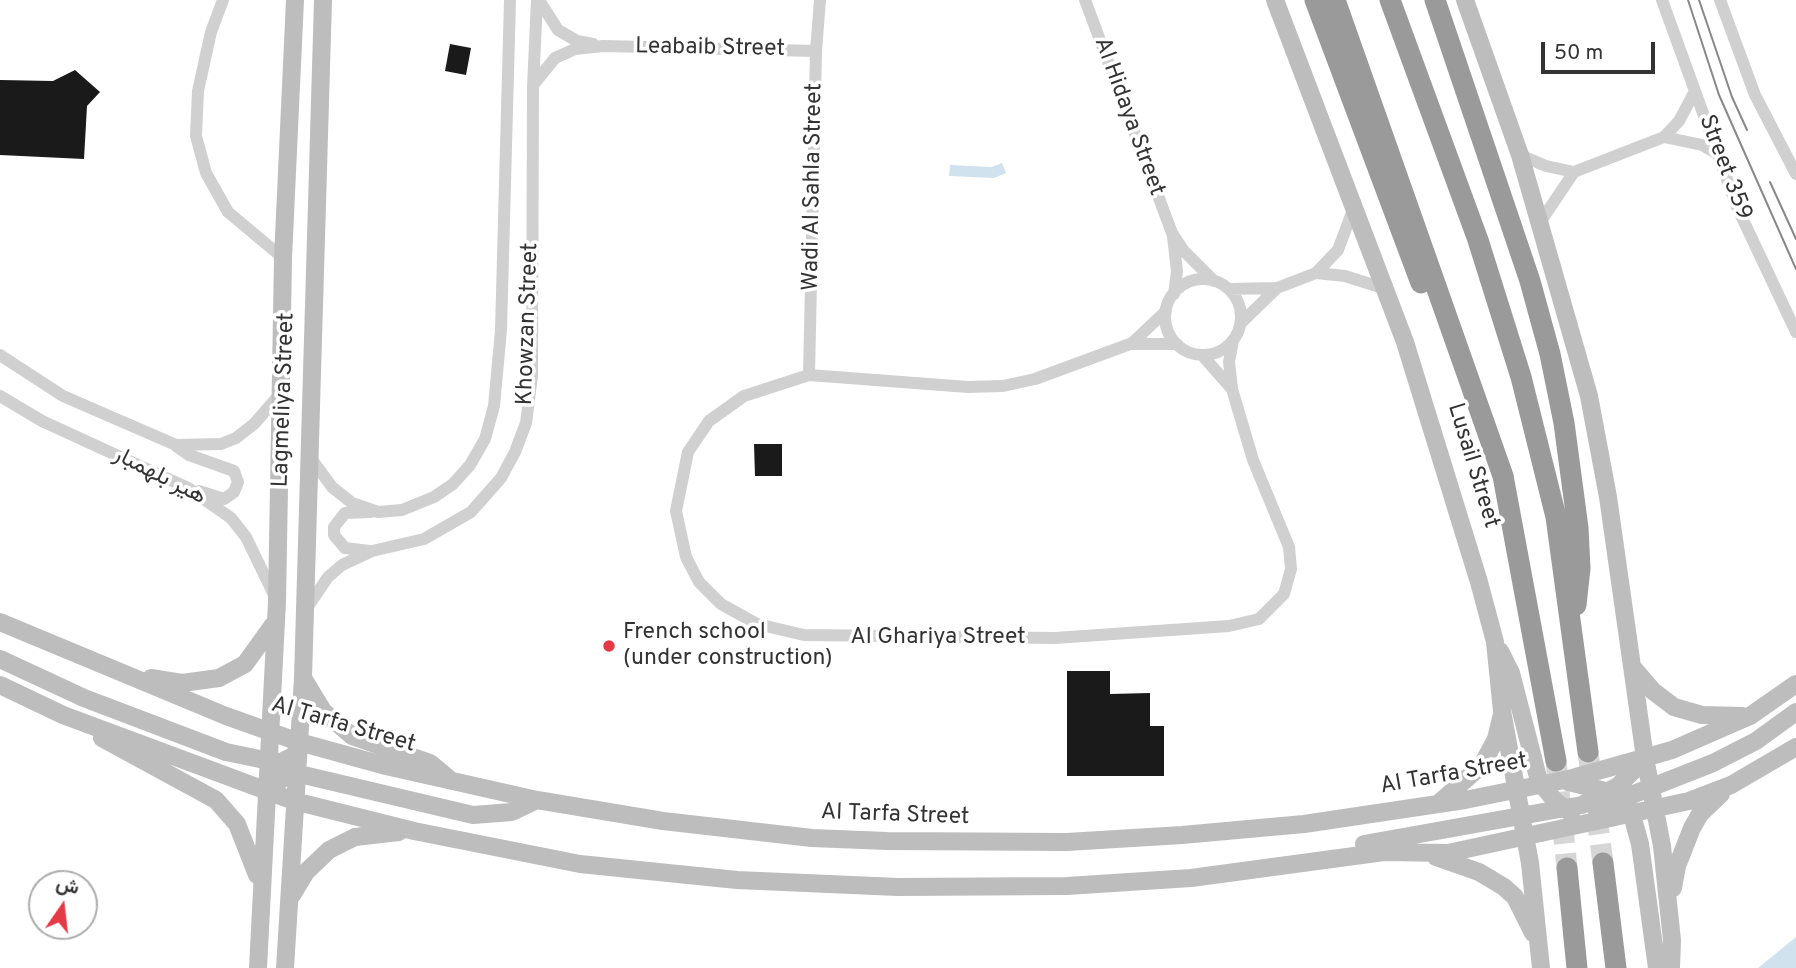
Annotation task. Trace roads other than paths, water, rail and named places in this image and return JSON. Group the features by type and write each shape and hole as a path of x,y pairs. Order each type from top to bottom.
{"highway":[{"path":"1315,0 1468,403 1503,476"},
{"name":"Lusail Street","path":"1335,0 1503,476 1558,771"},
{"path":"1390,0 1478,240 1521,377 1556,517 1588,752"},
{"path":"1435,0 1530,281 1559,391 1580,548 1579,588 1571,627"},
{"path":"1603,863 1616,968"},
{"path":"1567,868 1577,968"}],"main road":[{"name":"Lagmeliya Street","path":"258,968 272,733 283,258 295,0"},
{"name":"Lagmeliya Street","path":"285,968 303,678 323,0"},
{"name":"Lusail Street","path":"1275,0 1386,289 1444,462 1495,642 1502,711 1530,863 1541,968"},
{"path":"1465,0 1541,221 1588,396 1608,496 1656,810 1669,916 1671,968"},
{"name":"Al Tarfa Street","path":"0,622 105,667 299,742 450,781 537,800 663,821 812,838 977,843 1182,835 1304,824 1437,804 1541,785 1558,771 1646,758 1711,735 1750,716 1796,684"},
{"path":"105,667 182,682 219,678 245,664 275,622"},
{"path":"1495,642 1511,673 1541,785 1571,812 1595,822"},
{"path":"0,659 189,740 270,762 288,761 295,755 299,742"},
{"path":"1633,667 1663,701 1682,711 1702,715 1750,716"},
{"path":"303,678 323,711 352,736 430,763 450,781"},
{"path":"0,685 63,715 294,800 414,831 580,864 737,880 898,887 1067,886 1191,878 1384,852 1426,854 1526,838 1595,822 1621,802 1646,758"},
{"path":"1437,804 1482,765 1496,739 1502,711"},
{"path":"1306,861 1354,845 1621,802 1756,741 1796,712"},
{"path":"63,715 147,765 187,782 216,800 237,824 251,854 261,886"},
{"path":"1558,771 1621,802 1656,810 1731,785 1796,747"},
{"path":"267,791 282,776 297,773 473,815 504,814 537,800"},
{"path":"1669,916 1676,866 1686,839 1700,814 1731,785"},
{"path":"1621,802 1640,844 1657,968"},
{"path":"1530,863 1547,833 1571,812"},
{"path":"290,898 306,872 329,850 355,837 414,831"},
{"path":"1426,854 1463,865 1504,887 1521,907 1539,945"}],"street":[{"path":"223,0 211,32 198,91 196,136 206,173 228,212 283,258"},
{"name":"Khowzan Street","path":"372,551 345,548 334,535 334,527 345,513 402,510 434,497 453,484 470,465 485,439 494,406 501,330 510,0"},
{"name":"Khowzan Street","path":"303,614 328,577 342,565 372,551 424,540 471,512 501,478 526,424 532,376 533,87 538,0"},
{"name":"Leabaib Street","path":"538,0 558,30 577,41 603,46 816,51"},
{"name":"Wadi Al Sahla Street","path":"809,375 816,51 820,0"},
{"name":"Al Hidaya Street","path":"1085,0 1172,233 1177,271 1174,294"},
{"name":"Street 359","path":"1662,0 1737,207 1796,332"},
{"path":"1720,0 1755,95 1796,174"},
{"name":"Leabaib Street","path":"533,87 545,67 564,52 603,46"},
{"path":"1520,155 1546,166 1574,172 1664,137 1679,121 1695,91"},
{"path":"1664,137 1702,145 1718,154"},
{"path":"1541,221 1574,172"},
{"path":"1316,274 1338,250 1354,207"},
{"name":"Al Hidaya Street","path":"1172,233 1184,251 1214,281"},
{"path":"1277,288 1241,323 1233,341 1214,354 1202,355 1178,344 1169,332 1166,311 1174,294 1188,283 1214,281 1229,289 1277,288 1316,274 1345,276 1386,289"},
{"path":"1229,289 1241,310 1241,323"},
{"name":"Al Ghariya Street","path":"1130,344 1166,311"},
{"name":"Al Ghariya Street","path":"1178,344 1130,344 1035,379 1003,386 968,387 809,375 744,396 709,421 688,452 676,511 686,557 699,582 721,604 757,624 826,637 1055,638 1229,626 1259,619 1284,594 1291,569 1289,547 1253,460 1232,389 1229,362 1233,341"},
{"name":"هير بلهمبار","path":"0,355 32,379 63,396 176,445 220,444 236,438 254,424 281,393"},
{"name":"Al Ghariya Street","path":"1202,355 1232,389"},
{"name":"هير بلهمبار","path":"0,396 42,421 188,488 232,518 246,537 277,602"},
{"path":"176,445 189,455 234,471 238,482 234,492 225,499 188,488"},
{"path":"308,454 324,478 339,493 352,503 378,512"}],"water":[{"path":"1002,163 1006,173 994,178 949,176 950,165 992,167"},
{"path":"1796,937 1796,968 1758,968"}],"tunnel":[{"path":"1588,752 1603,863"},
{"path":"1556,761 1567,868"}],"tram line":[{"path":"1688,0 1719,95 1796,269"},
{"path":"1699,0 1732,97 1747,130"},
{"path":"1770,182 1796,239"}],"place":[{"name":"French school (under construction)","path":"609,646"}]}
